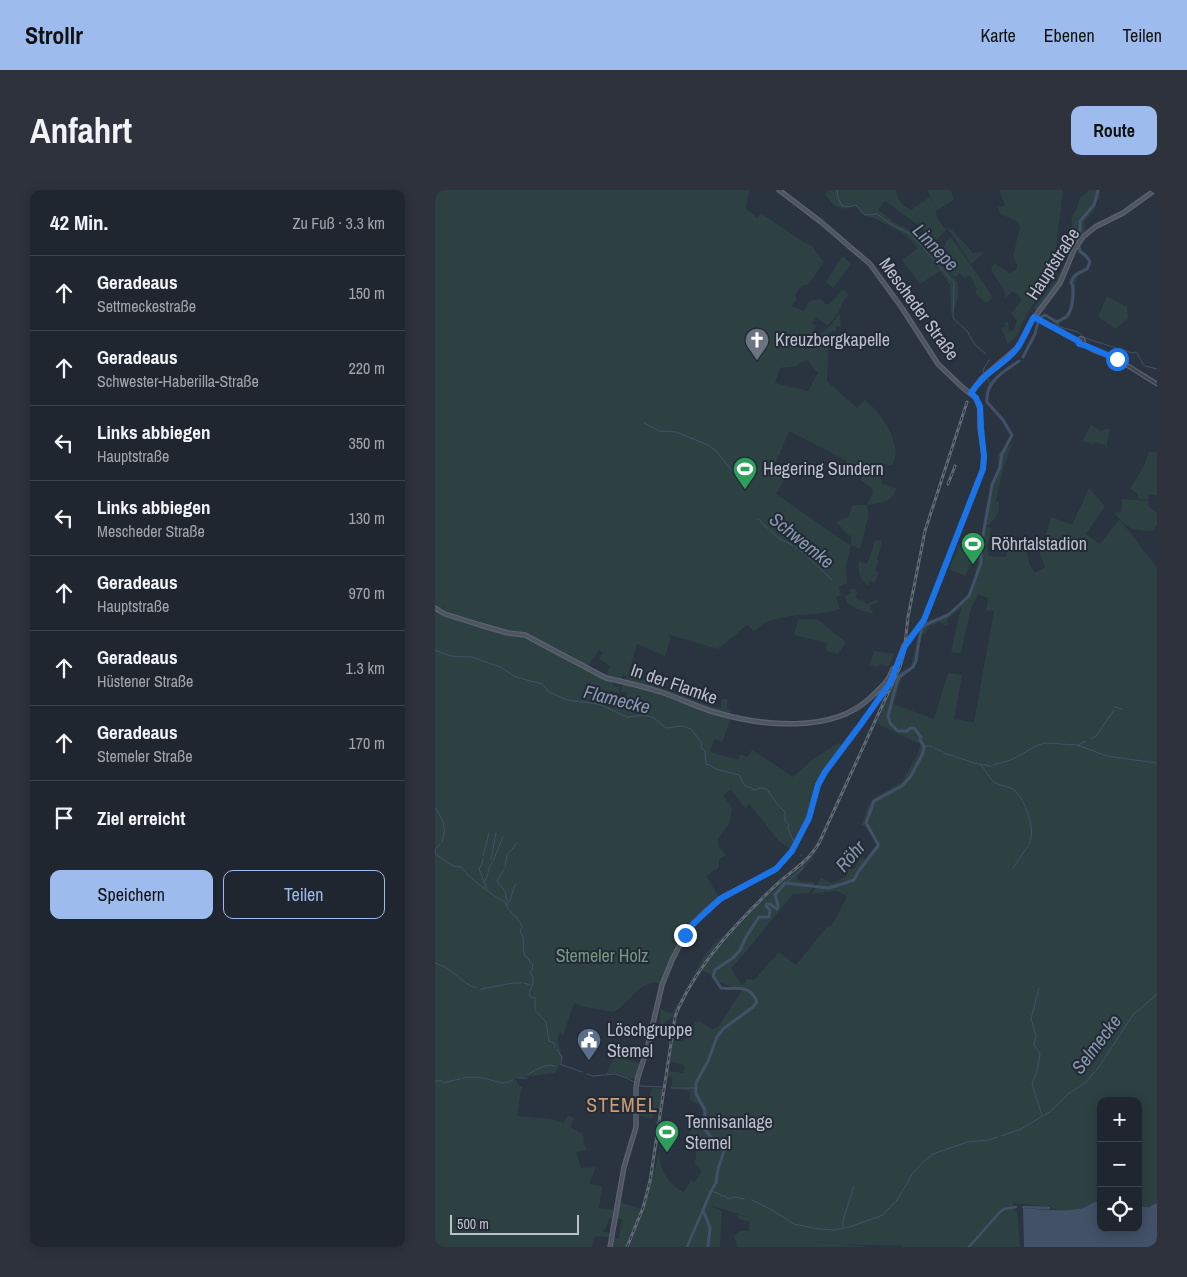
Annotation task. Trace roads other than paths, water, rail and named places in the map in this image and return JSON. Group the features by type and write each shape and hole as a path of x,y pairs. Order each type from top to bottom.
{"main road":[{"name":"Mescheder Straße","path":"779,190 821,222 870,264 902,308 935,360 962,387 971,393 978,402 984,456 982,474 924,620 905,646 897,667"},
{"name":"Hauptstraße","path":"971,393 982,378 1015,351 1054,293 1081,239 1095,227 1132,207 1155,190"},
{"name":"In der Flamke","path":"435,608 445,614 480,626 507,633 525,635 606,678 659,691 715,713 767,723 817,722 844,716 861,707 883,686 893,669 897,667"},
{"path":"611,1246 624,1168 636,1126 638,1080 662,985 687,931 723,897 776,869 788,857 809,818 818,785 825,772 890,683 897,667"}],"street":[{"path":"1036,318 1078,341 1082,339 1082,343 1095,351 1117,359 1157,384"}],"water":[{"path":"1097,1201 1097,1232 1142,1232 1142,1207 1149,1207 1157,1203 1157,1247 1024,1247 1023,1208 1072,1210"}],"waterway":[{"name":"Linnepe","path":"837,190 842,206 856,205 865,215 877,214 889,223 912,235 954,283 953,318 967,331 975,345 986,354"},
{"name":"Röhr","path":"1023,357 1035,334 1039,318 1045,315 1057,322 1069,313 1073,294 1072,279 1087,269 1090,262 1080,251 1077,237 1080,230 1080,221 1094,205 1098,190"},
{"path":"1055,322 1060,327 1078,332 1085,338 1132,353 1136,352 1144,365"},
{"name":"Linnepe","path":"984,374 983,370 989,360"},
{"name":"Röhr","path":"708,1247 710,1228 703,1210 716,1183 724,1151 704,1128 705,1110 696,1094 696,1083 708,1061 717,1037 723,1029 757,1002 751,992 746,990 721,988 713,976 715,970 734,957 740,950 759,917 769,917 770,910 766,906 767,904 777,909 778,905 775,895 785,883 829,888 854,880 878,846 866,823 874,801 902,786 911,776 923,753 924,746 920,740 921,737 914,728 910,728 907,731 898,731 890,723 888,716 896,685 899,677 913,667 916,661 922,628 948,615 969,596 981,563 981,546 992,485 1000,467 1002,454 1012,435 1003,420 987,402 987,395 989,388 997,377 1019,361"},
{"path":"1145,366 1157,369"},
{"name":"Linnepe","path":"986,377 991,385"},
{"name":"Schwemke","path":"644,423 659,431 676,432 708,445 716,451 733,472"},
{"name":"Schwemke","path":"734,474 738,479"},
{"name":"Schwemke","path":"757,519 780,539 804,553 832,580"},
{"name":"Flamecke","path":"435,650 450,656 472,657 500,667 516,677 542,684 549,692 567,700 599,704 627,717 645,715 654,718 666,728 682,726 691,729 702,743 701,748 705,751 706,764 716,769 739,775 745,786 753,790 767,789 785,812 785,820 789,825 788,828 794,842"},
{"path":"1115,707 1122,709"},
{"path":"1091,739 1096,736 1114,710"},
{"path":"1078,745 1086,741"},
{"path":"993,765 1011,760 1045,743 1077,745 1107,756 1157,763"},
{"path":"929,746 933,747"},
{"path":"935,748 943,752"},
{"path":"944,753 974,763 991,766"},
{"path":"980,764 995,783 1014,790 1022,800 1031,824 1032,831 1029,844"},
{"path":"436,808 444,827 442,842"},
{"path":"483,856 489,833"},
{"path":"491,859 496,833"},
{"path":"493,861 503,837"},
{"path":"505,867 507,855 517,843"},
{"path":"436,854 435,850 440,844"},
{"path":"1013,868 1028,846"},
{"path":"435,854 453,866 461,867 481,886 505,902 509,910 520,922 524,954 533,965 530,972 533,983 529,994 532,998 535,997 535,1010 546,1022 549,1041 554,1043 555,1047"},
{"path":"483,858 479,869 487,889"},
{"path":"484,882 492,863"},
{"name":"Flamecke","path":"787,882 803,866"},
{"path":"504,869 497,881 505,891 507,901"},
{"path":"507,905 516,884"},
{"path":"435,963 476,988"},
{"path":"481,989 522,983"},
{"path":"524,983 530,985"},
{"path":"1039,988 1031,1019 1036,1035 1034,1045 1040,1054 1037,1072 1032,1084 1042,1115"},
{"name":"Selmecke","path":"1001,1136 1021,1129 1051,1111 1068,1094 1086,1082 1098,1068 1133,1015 1157,994"},
{"path":"557,1049 562,1058 561,1064"},
{"path":"560,1064 582,1072"},
{"path":"528,1074 544,1066 555,1066"},
{"path":"587,1074 593,1076 615,1074 627,1078 640,1086 662,1087"},
{"path":"462,1078 480,1078 502,1083 513,1080"},
{"path":"518,1078 527,1078"},
{"path":"442,1083 460,1079"},
{"path":"435,1081 442,1081"},
{"path":"671,1088 696,1088"},
{"name":"Selmecke","path":"752,1200 794,1224 835,1230 849,1227 883,1215 898,1199 912,1174 933,1154 967,1142 989,1140 998,1137"},
{"path":"843,1228 843,1220 854,1186"},
{"name":"Selmecke","path":"711,1191 728,1199 735,1197 744,1199"},
{"path":"969,1247 999,1213 1004,1209 1016,1207"},
{"path":"1023,1207 1049,1208"},
{"path":"687,1247 703,1210"}],"railway":[{"path":"627,1247 643,1208 650,1181 675,1017 679,1007 698,973 722,941 777,884 806,860 820,841 900,667 925,531 967,402"},
{"path":"948,484 955,466"}],"place":[{"name":"Kreuzbergkapelle","path":"757,361"},
{"name":"Hegering Sundern","path":"745,490"},
{"name":"Röhrtalstadion","path":"973,565"},
{"name":"Löschgruppe Stemel","path":"589,1061"},
{"name":"Tennisanlage Stemel","path":"667,1153"}],"district":[{"name":"STEMEL","path":"622,1105"}],"park label":[{"name":"Stemeler Holz","path":"602,956"}]}
